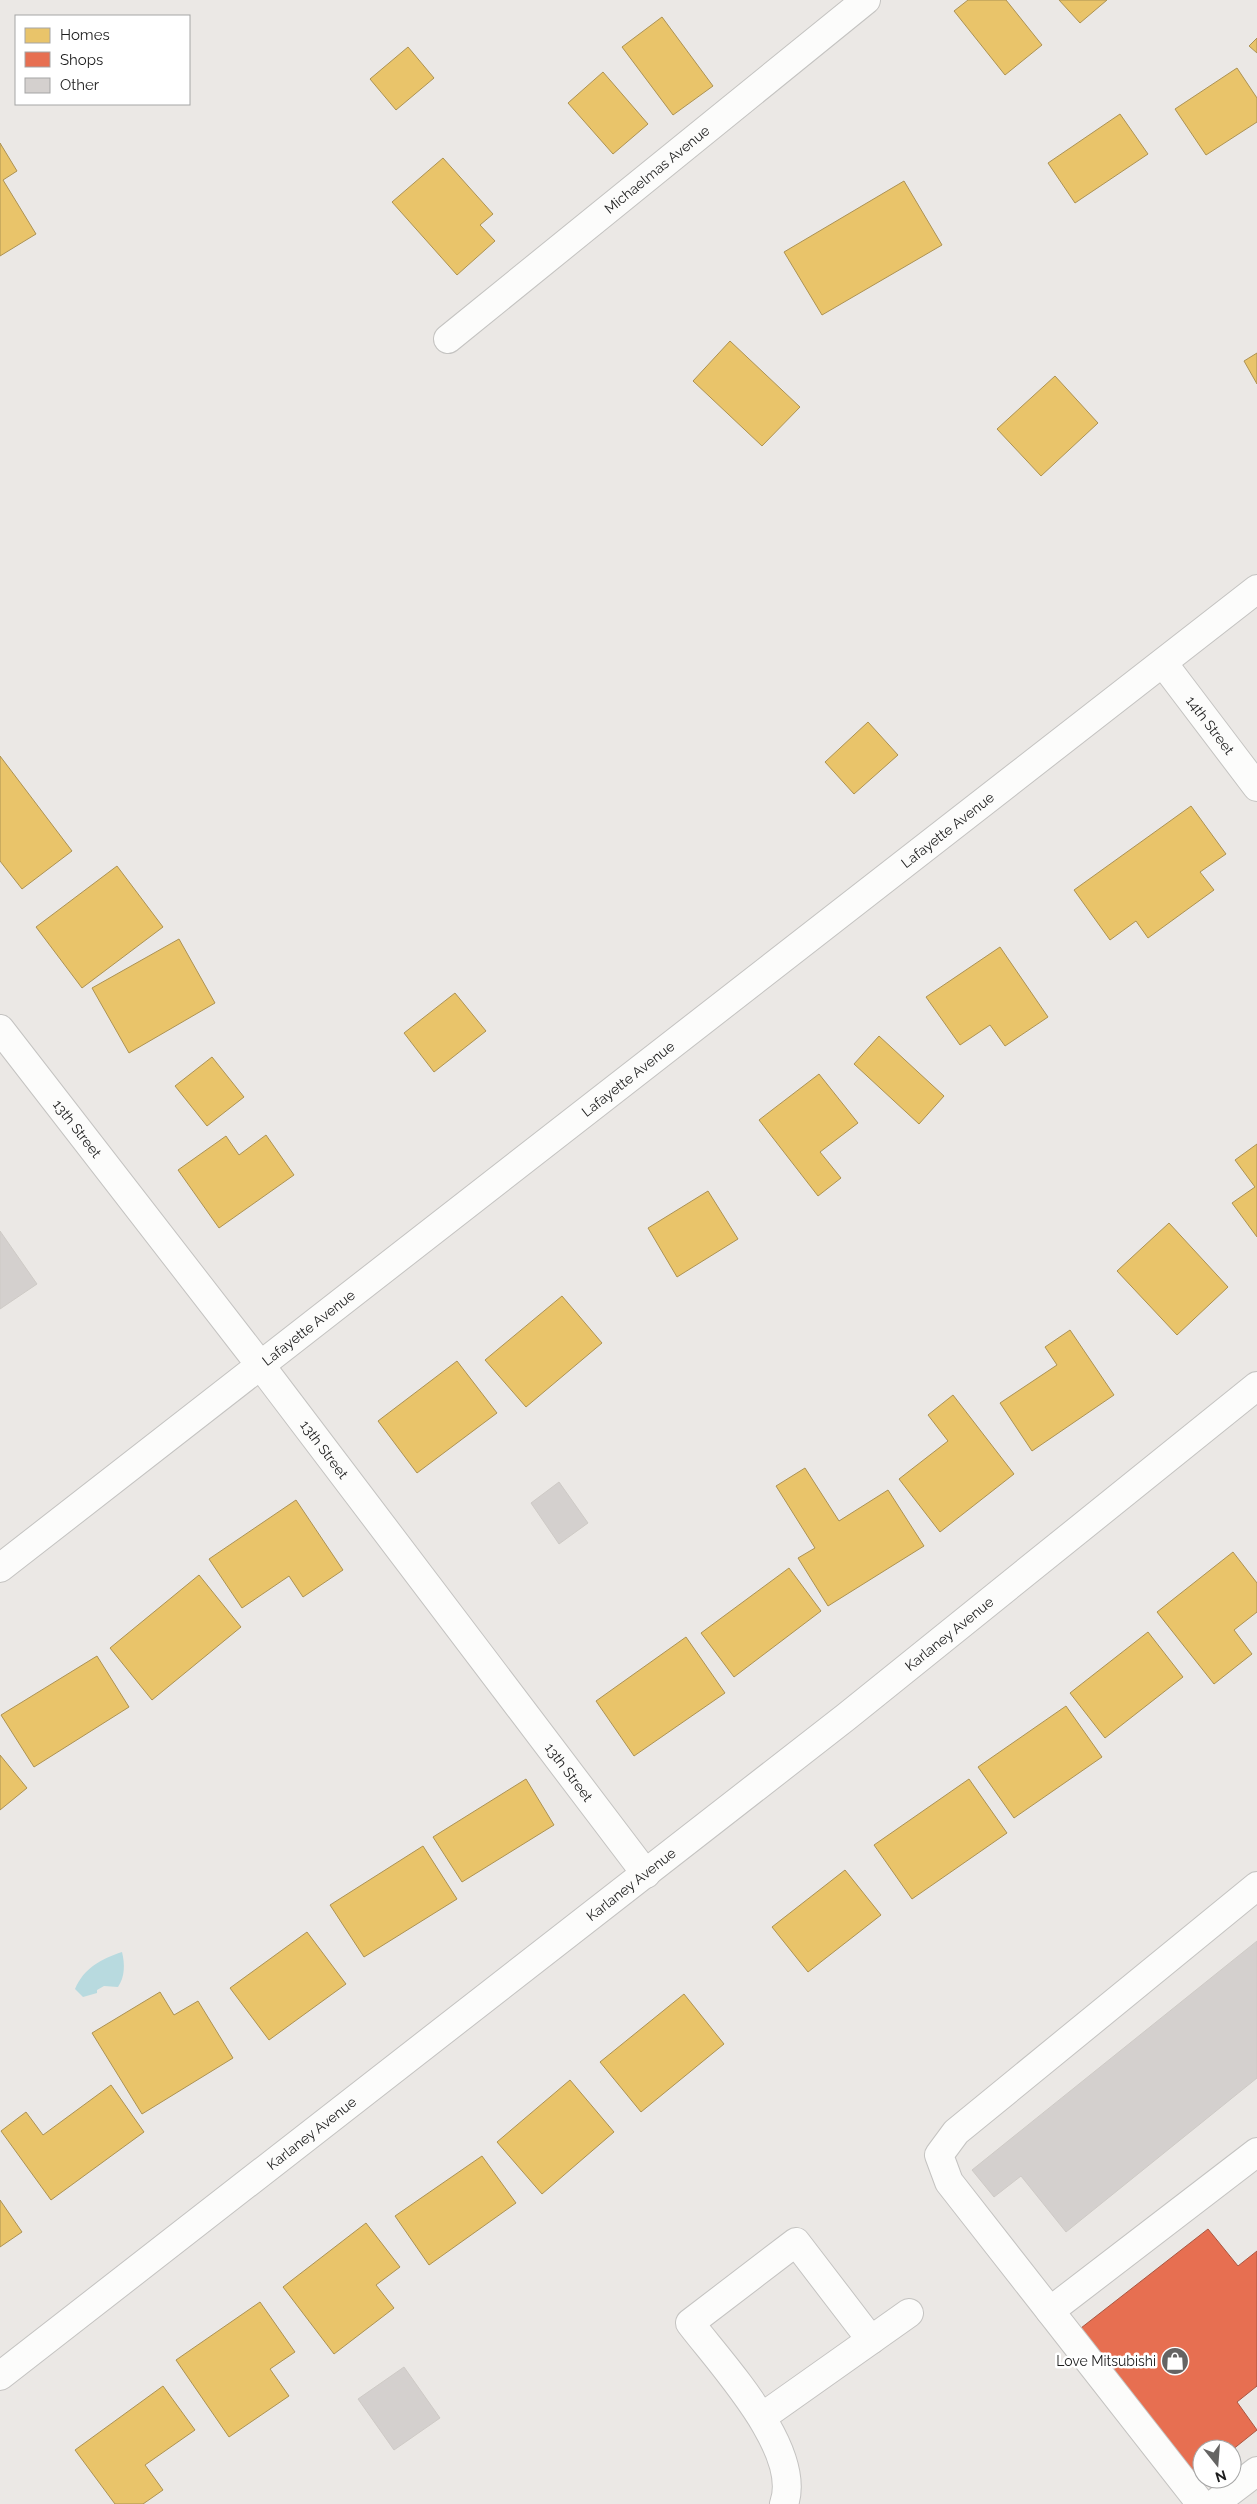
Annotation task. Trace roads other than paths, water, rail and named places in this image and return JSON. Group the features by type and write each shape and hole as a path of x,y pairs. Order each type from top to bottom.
{"street":[{"name":"Michaelmas Avenue","path":"448,339 866,0"},
{"name":"Lafayette Avenue","path":"0,1568 1257,589"},
{"name":"14th Street","path":"1163,663 1257,787"},
{"name":"13th Street","path":"0,1029 260,1366 646,1874"},
{"name":"Karlaney Avenue","path":"0,2376 846,1717 1257,1386"},
{"path":"1201,2504 950,2182 939,2155 956,2132 1257,1886"},
{"path":"1050,2311 1257,2152"},
{"path":"784,2504 787,2491 782,2457 762,2417 690,2323 796,2242 870,2340"},
{"path":"762,2417 909,2313"},
{"path":"1214,2504 1257,2471"}],"water":[{"path":"122,1952 124,1970 118,1987 104,1986 97,1990 97,1993 83,1997 75,1989 83,1975 94,1965"}],"place":[{"name":"Love Mitsubishi","path":"1175,2361"}]}
